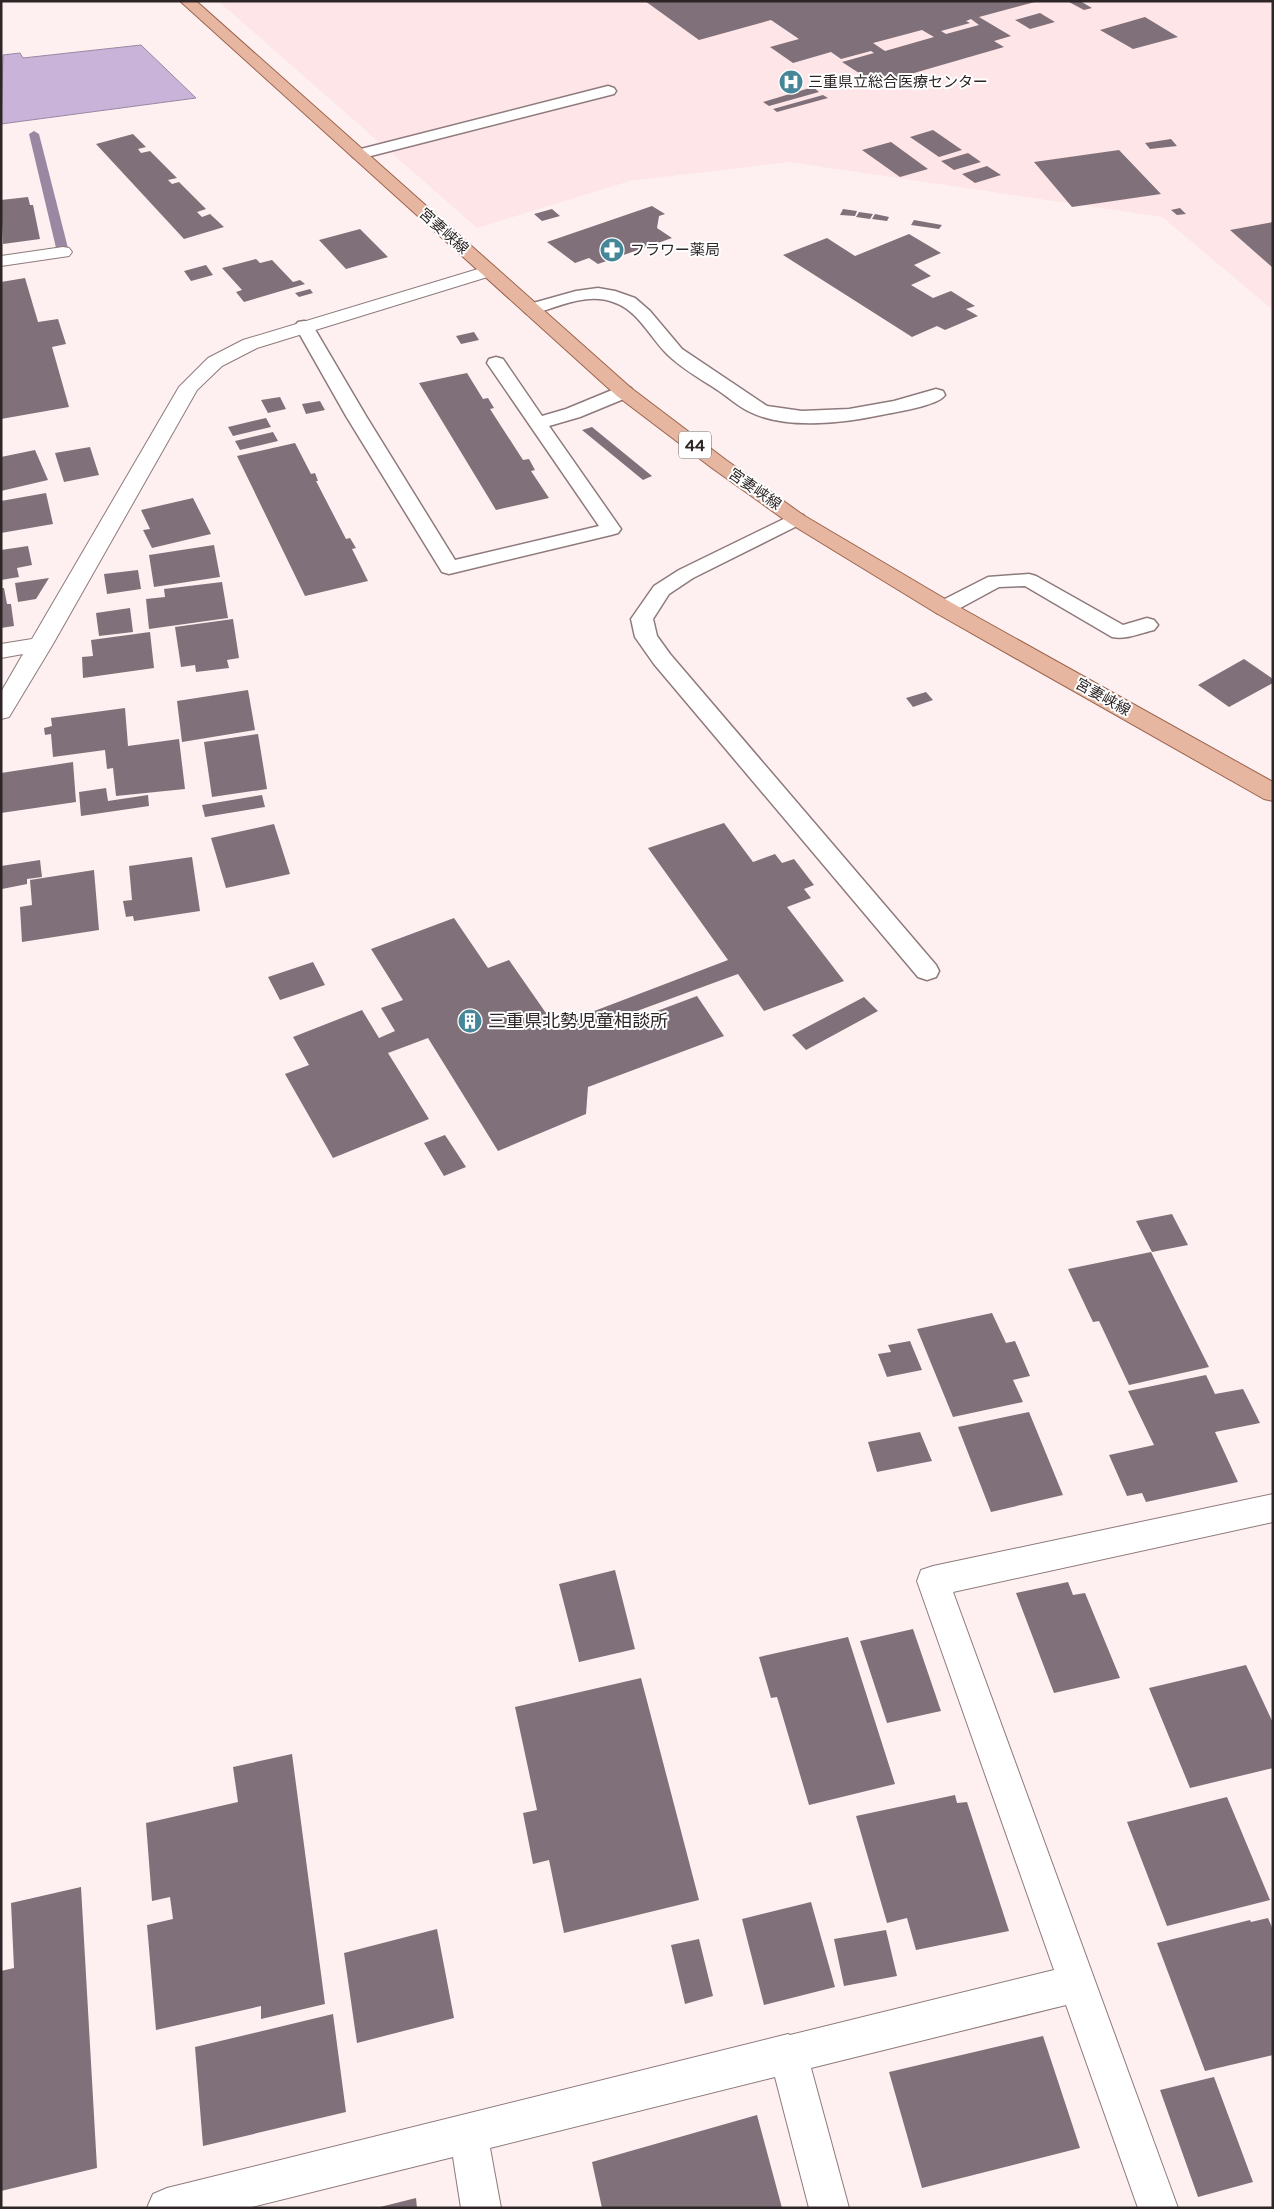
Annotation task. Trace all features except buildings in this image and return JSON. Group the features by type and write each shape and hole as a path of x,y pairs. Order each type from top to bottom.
{"main road":[{"name":"宮妻峡線","path":"187,1 624,392 719,464 796,518 944,608 1273,793"}],"street":[{"path":"1,261 63,252"},
{"path":"1,712 42,644 189,386 215,362 250,344 304,326 488,271"},
{"path":"1,651 42,644"},
{"path":"1158,2208 933,1581 1273,1508"},
{"path":"167,2208 788,2053 1078,1983"},
{"path":"788,2053 828,2208"},
{"path":"468,2133 481,2208"}],"lane":[{"path":"359,154 608,92"},
{"path":"532,309 575,295 598,294 626,300 632,303 676,352 760,410 803,417 841,415 908,405 936,396"},
{"path":"304,326 448,568 611,529 496,363"},
{"path":"537,424 573,413 624,392"},
{"path":"796,518 686,574 661,590 642,619 646,637 662,659 926,971"},
{"path":"944,608 995,581 1030,580 1120,632 1147,625"}],"shaded area":[{"name":"三重県立総合医療センター","path":"218,1 1273,1 1273,310 1162,217 789,162 630,181 477,228"},
{"path":"141,45 196,98 1,124 3,55 20,53 23,58"}],"waterway":[{"path":"34,134 63,252"}],"place":[{"name":"三重県立総合医療センター","path":"791,82"},
{"name":"フラワー薬局","path":"612,250"},
{"name":"三重県北勢児童相談所","path":"470,1021"}]}
